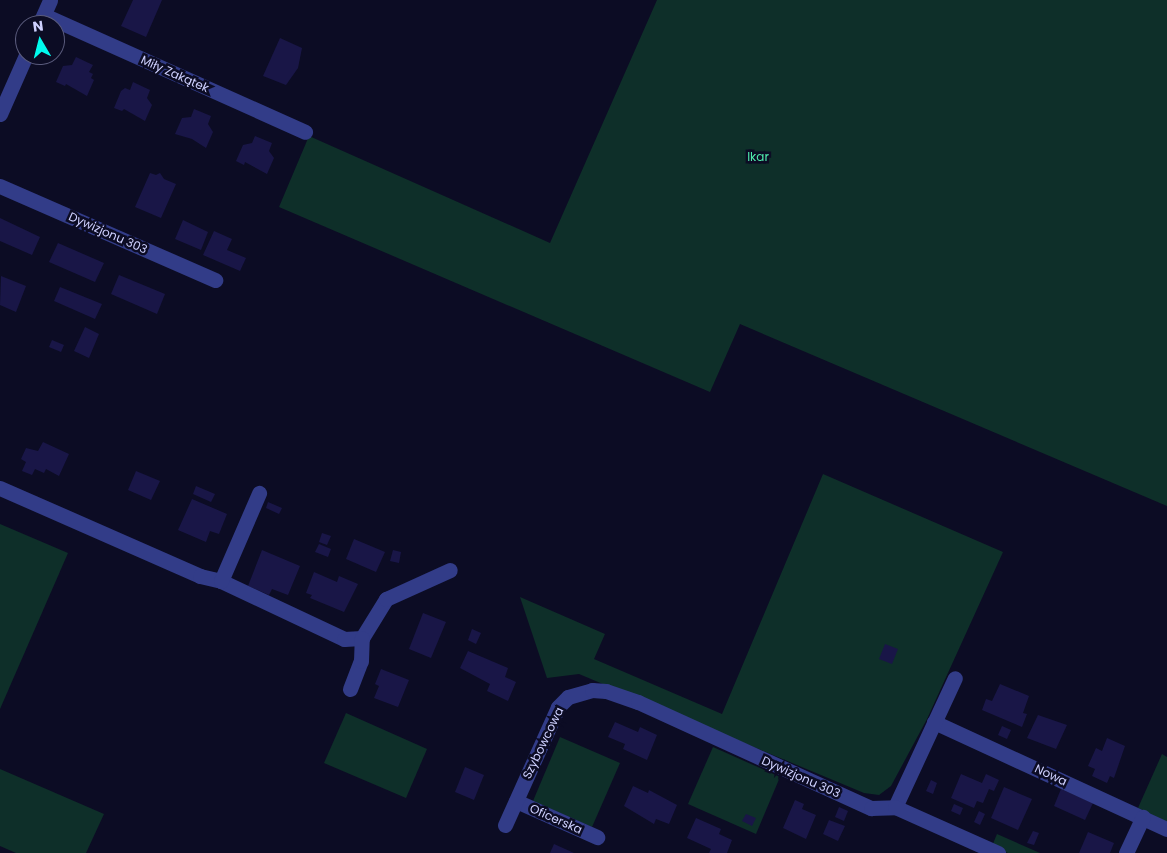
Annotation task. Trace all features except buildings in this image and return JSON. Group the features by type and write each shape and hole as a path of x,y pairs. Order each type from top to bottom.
{"street":[{"path":"43,15 50,0"},
{"name":"Miły Zakątek","path":"65,30 305,132"},
{"path":"0,114 22,65"},
{"name":"Dywizjonu 303","path":"0,186 215,280"},
{"path":"0,488 200,576 221,581 344,639 362,638"},
{"path":"221,581 259,493"},
{"path":"350,689 362,661 362,638 386,599 450,570"},
{"path":"895,808 955,678"},
{"name":"Szybowcowa","path":"505,825 558,707 568,697 592,690 606,690"},
{"name":"Dywizjonu 303","path":"606,690 638,702 871,808 895,808 998,853"},
{"name":"Nowa","path":"934,722 1167,828"},
{"name":"Oficerska","path":"516,801 597,837"},
{"path":"1126,853 1143,817"}],"green space":[{"name":"Ikar","path":"657,0 1167,0 1167,506 740,324 710,392 279,207 309,136 550,243"},
{"path":"823,474 1003,552 927,719 891,786 879,795 864,793 579,674 547,678 520,597 605,634 594,659 722,714"},
{"path":"0,524 68,553 0,709"},
{"path":"346,713 427,749 406,798 324,763"},
{"path":"560,737 620,763 592,827 533,801"},
{"path":"713,747 780,777 756,834 688,804"},
{"path":"1162,754 1167,757 1167,822 1138,808"},
{"path":"0,769 104,814 86,853 16,853 0,846"},
{"path":"997,834 1040,853 1008,853 992,846"}]}
